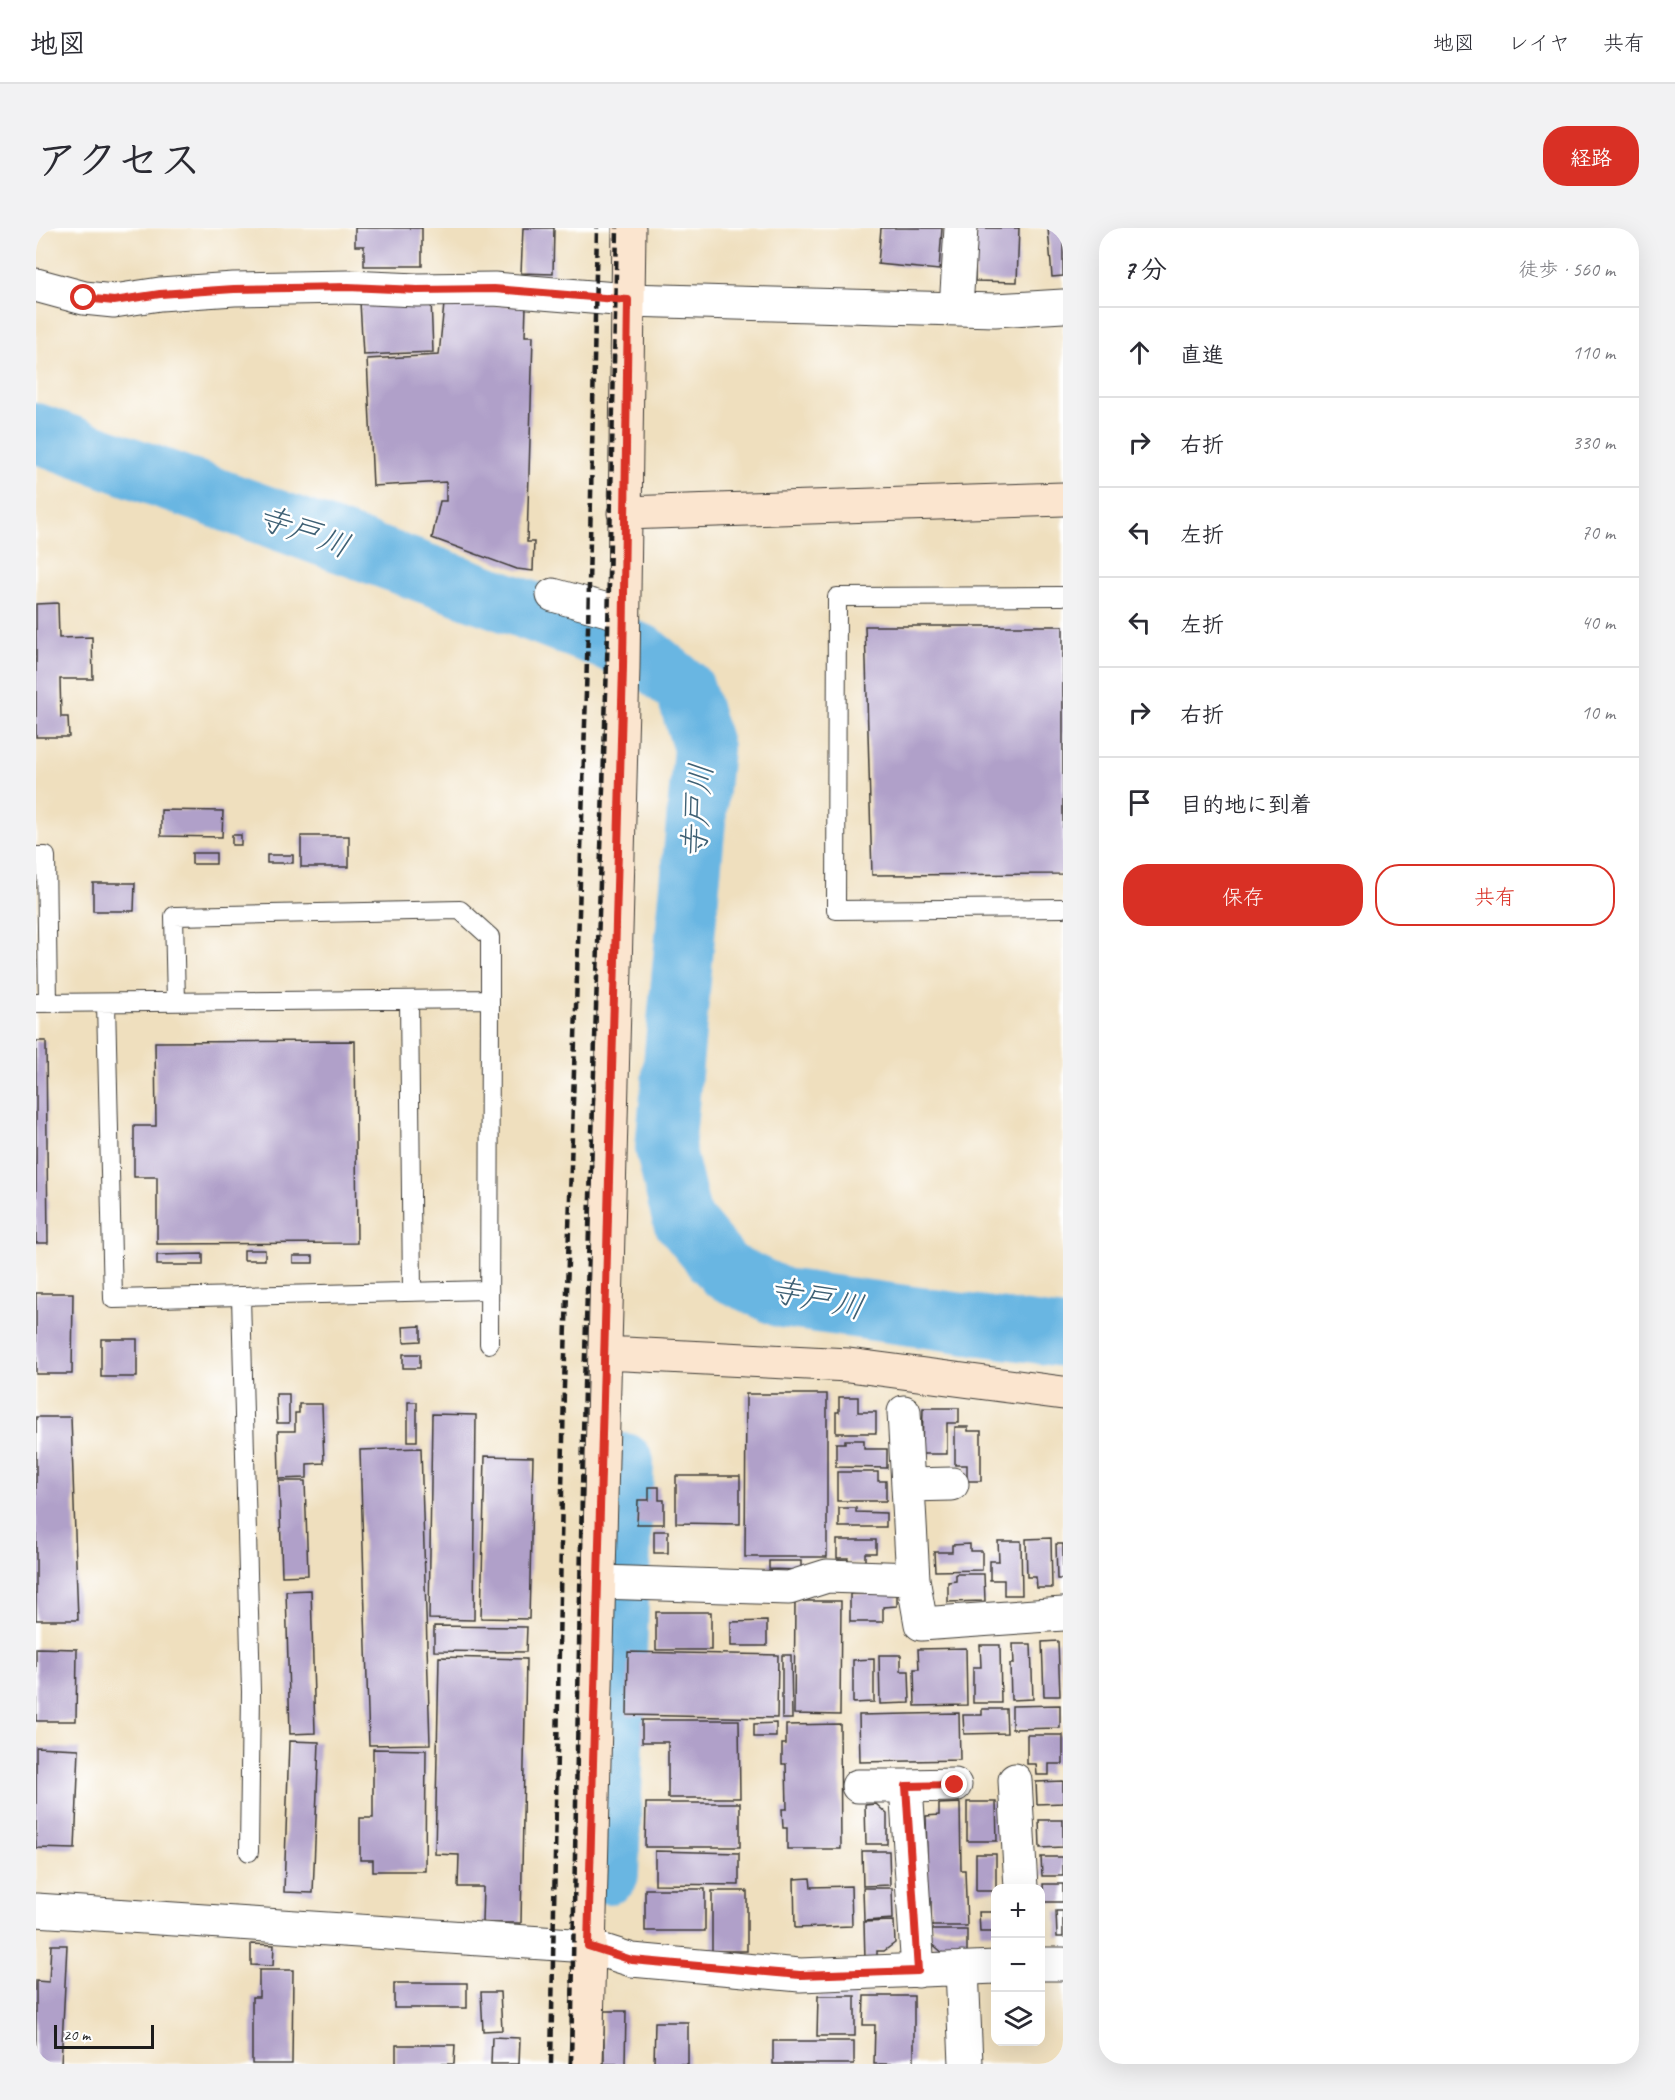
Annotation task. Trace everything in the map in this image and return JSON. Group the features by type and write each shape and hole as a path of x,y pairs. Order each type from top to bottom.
{"street":[{"path":"586,2064 623,667 629,228"},
{"path":"956,308 962,228"},
{"path":"36,285 84,298 114,301 191,292 348,287 417,290 494,289 628,300 995,310 1063,306"},
{"path":"624,513 1063,499"},
{"path":"554,594 622,623"},
{"path":"605,1353 849,1365 1063,1393"},
{"path":"904,1412 913,1578 921,1624 1063,1614"},
{"path":"909,1485 952,1484"},
{"path":"599,1582 789,1588 827,1576 913,1578"},
{"path":"1015,1780 1021,1884"},
{"path":"858,1786 955,1785"},
{"path":"906,1786 918,1971"},
{"path":"36,1910 588,1946 632,1960 800,1975 991,1967"},
{"path":"1045,1964 1063,1964"},
{"path":"962,1968 966,2064"}],"lane":[{"path":"1063,596 837,597 836,910 1063,908"},
{"path":"36,856 46,856 42,1003 490,999"},
{"path":"176,1002 174,916 460,910 490,937 489,1344"},
{"path":"409,1000 411,1292"},
{"path":"106,1003 113,1299 489,1290"},
{"path":"241,1296 251,1692 249,1852"}],"building":[{"path":"355,228 422,228 422,266 364,266 364,246 355,246"},
{"path":"523,228 554,228 553,274 521,273"},
{"path":"881,228 942,228 939,270 878,264"},
{"path":"976,228 1019,228 1017,282 975,281"},
{"path":"1048,228 1063,228 1063,276 1052,277"},
{"path":"431,299 433,352 363,355 360,302"},
{"path":"444,304 526,306 525,336 533,336 527,542 534,542 533,571 517,569 432,538 440,501 446,501 446,482 373,486 367,359 439,355"},
{"path":"58,603 59,638 92,637 93,679 60,679 61,717 68,717 69,737 36,737 36,604"},
{"path":"865,626 1063,626 1063,874 872,875"},
{"path":"161,810 223,811 222,837 161,836"},
{"path":"232,835 241,835 241,845 232,845"},
{"path":"301,836 349,836 349,867 301,867"},
{"path":"192,853 216,853 216,864 192,864"},
{"path":"267,855 293,855 293,863 267,863"},
{"path":"93,883 135,883 134,911 93,911"},
{"path":"36,1041 46,1041 48,1243 36,1243"},
{"path":"355,1041 357,1243 157,1244 157,1177 134,1177 134,1126 156,1126 155,1042"},
{"path":"244,1250 265,1250 265,1260 244,1260"},
{"path":"203,1254 203,1265 157,1265 157,1255"},
{"path":"293,1256 313,1256 313,1263 293,1263"},
{"path":"36,1293 73,1293 72,1374 36,1374"},
{"path":"421,1326 421,1341 404,1342 403,1327"},
{"path":"101,1339 137,1339 137,1377 101,1377"},
{"path":"403,1354 420,1354 420,1368 403,1368"},
{"path":"276,1394 289,1394 289,1423 277,1423"},
{"path":"746,1394 827,1394 827,1557 745,1557"},
{"path":"839,1397 858,1397 858,1412 876,1412 876,1433 836,1433"},
{"path":"408,1402 417,1402 417,1441 408,1441"},
{"path":"299,1404 322,1404 324,1463 307,1464 307,1478 279,1479 278,1431 295,1431 295,1413 299,1413"},
{"path":"923,1408 959,1408 959,1423 947,1423 947,1454 922,1454"},
{"path":"432,1414 476,1415 474,1620 429,1619"},
{"path":"36,1417 71,1417 78,1620 36,1620"},
{"path":"955,1427 968,1427 968,1431 981,1431 981,1481 967,1481 967,1465 955,1465"},
{"path":"845,1440 864,1440 864,1449 887,1449 887,1468 836,1467 836,1443 845,1443"},
{"path":"421,1448 430,1744 369,1745 360,1450"},
{"path":"485,1456 533,1457 529,1619 481,1618"},
{"path":"837,1472 878,1472 878,1481 886,1481 886,1501 837,1501"},
{"path":"676,1476 740,1476 740,1524 676,1523"},
{"path":"279,1481 305,1481 308,1575 282,1576"},
{"path":"649,1487 659,1487 659,1500 664,1500 664,1524 637,1524 638,1500 649,1500"},
{"path":"839,1508 856,1508 856,1512 886,1513 886,1527 839,1527"},
{"path":"654,1531 668,1531 668,1553 654,1553"},
{"path":"1051,1538 1052,1588 1037,1588 1036,1577 1027,1577 1026,1539"},
{"path":"837,1540 876,1540 876,1553 865,1553 865,1563 848,1563 848,1558 837,1558"},
{"path":"998,1541 1021,1541 1022,1595 1004,1595 1004,1580 990,1580 990,1561 999,1561"},
{"path":"970,1544 970,1551 982,1551 982,1570 935,1571 934,1552 952,1552 952,1545"},
{"path":"1056,1544 1063,1544 1063,1579 1057,1579"},
{"path":"769,1561 801,1561 801,1570 769,1569"},
{"path":"956,1574 984,1574 985,1601 948,1602 948,1582 956,1581"},
{"path":"311,1590 315,1733 290,1734 286,1591"},
{"path":"897,1593 897,1606 883,1607 883,1622 850,1622 850,1594"},
{"path":"795,1601 841,1601 840,1715 794,1714"},
{"path":"656,1612 711,1612 711,1650 656,1650"},
{"path":"767,1621 767,1646 731,1646 731,1622"},
{"path":"434,1626 527,1627 526,1652 434,1651"},
{"path":"1058,1641 1060,1696 1044,1696 1042,1642"},
{"path":"1013,1644 1031,1644 1033,1699 1011,1700 1010,1664 1014,1664"},
{"path":"980,1645 1000,1645 1001,1703 973,1703 973,1667 981,1667"},
{"path":"36,1648 77,1649 76,1721 36,1721"},
{"path":"966,1648 967,1705 915,1706 914,1669 919,1669 918,1649"},
{"path":"628,1652 778,1655 777,1718 627,1715"},
{"path":"782,1655 791,1655 792,1719 782,1719"},
{"path":"879,1655 901,1655 901,1671 909,1671 910,1703 880,1704"},
{"path":"439,1657 526,1659 521,1923 482,1923 483,1887 458,1887 459,1855 435,1854"},
{"path":"874,1659 874,1702 853,1703 853,1660"},
{"path":"1060,1705 1060,1728 1012,1729 1012,1706"},
{"path":"982,1709 1006,1709 1007,1733 964,1734 963,1715 982,1715"},
{"path":"959,1713 960,1760 860,1762 859,1715"},
{"path":"642,1720 739,1720 740,1798 668,1798 668,1742 642,1742"},
{"path":"776,1723 776,1737 754,1737 754,1724"},
{"path":"840,1724 841,1849 787,1849 787,1828 783,1828 782,1809 787,1809 786,1764 782,1764 782,1744 786,1744 786,1725"},
{"path":"1027,1735 1063,1735 1063,1764 1049,1764 1049,1775 1037,1775 1036,1764 1027,1764"},
{"path":"289,1741 319,1742 313,1893 284,1892"},
{"path":"36,1747 79,1749 75,1849 36,1848"},
{"path":"373,1749 426,1750 425,1871 373,1871 373,1860 360,1860 360,1818 373,1818"},
{"path":"1063,1781 1063,1803 1037,1804 1036,1782"},
{"path":"967,1802 996,1802 997,1841 967,1841"},
{"path":"646,1803 740,1803 740,1847 645,1847"},
{"path":"960,1803 961,1870 965,1870 967,1926 931,1926 926,1816 939,1815 939,1804"},
{"path":"876,1804 887,1814 887,1844 866,1844 865,1805"},
{"path":"1039,1820 1063,1820 1063,1847 1040,1848"},
{"path":"655,1851 739,1853 739,1885 655,1884"},
{"path":"862,1851 889,1851 890,1885 863,1886"},
{"path":"976,1854 996,1854 996,1884 991,1884 991,1891 976,1891"},
{"path":"1041,1857 1063,1857 1063,1876 1042,1876"},
{"path":"810,1878 811,1887 851,1886 852,1926 795,1928 794,1879"},
{"path":"1045,1884 1063,1884 1063,1902 1045,1902"},
{"path":"863,1888 892,1888 893,1919 864,1921"},
{"path":"645,1889 705,1889 705,1931 645,1931"},
{"path":"712,1891 747,1891 747,1951 712,1951"},
{"path":"1056,1911 1063,1911 1063,1937 1057,1937"},
{"path":"979,1912 991,1912 991,1932 980,1932"},
{"path":"894,1921 895,1943 884,1951 877,1951 877,1960 865,1960 864,1922"},
{"path":"930,1930 967,1930 967,1954 944,1954 930,1942"},
{"path":"251,1944 274,1945 273,1966 251,1965"},
{"path":"51,1945 67,1945 61,2064 36,2064 36,1981 49,1982"},
{"path":"259,1970 293,1970 292,2064 252,2064 252,1997 259,1997"},
{"path":"394,1983 467,1983 467,2008 394,2008"},
{"path":"481,1992 500,1992 502,2030 483,2031"},
{"path":"818,1996 855,1996 855,2036 817,2036"},
{"path":"864,1996 914,1996 914,2064 874,2064 875,2025 863,2025"},
{"path":"604,2011 626,2011 625,2064 604,2064"},
{"path":"655,2022 688,2022 688,2064 654,2064"},
{"path":"492,2037 520,2038 519,2064 491,2064"},
{"path":"773,2041 854,2041 854,2064 773,2064"},
{"path":"396,2045 455,2045 454,2064 396,2064"}],"waterway":[{"name":"寺戸川","path":"36,433 541,615 642,654 685,689 703,748 665,1148 682,1219 725,1271 782,1298 1063,1337"},
{"path":"609,1874 624,1463"}],"railway":[{"path":"551,2064 564,1387 588,629 597,228"},
{"path":"571,2064 584,1387 608,630 617,228"}],"route":[{"path":"84,298 114,301 160,294 234,289 348,287 417,290 494,289 628,300 623,667 588,1946 632,1960 800,1975 918,1971 906,1786 955,1785"}]}
